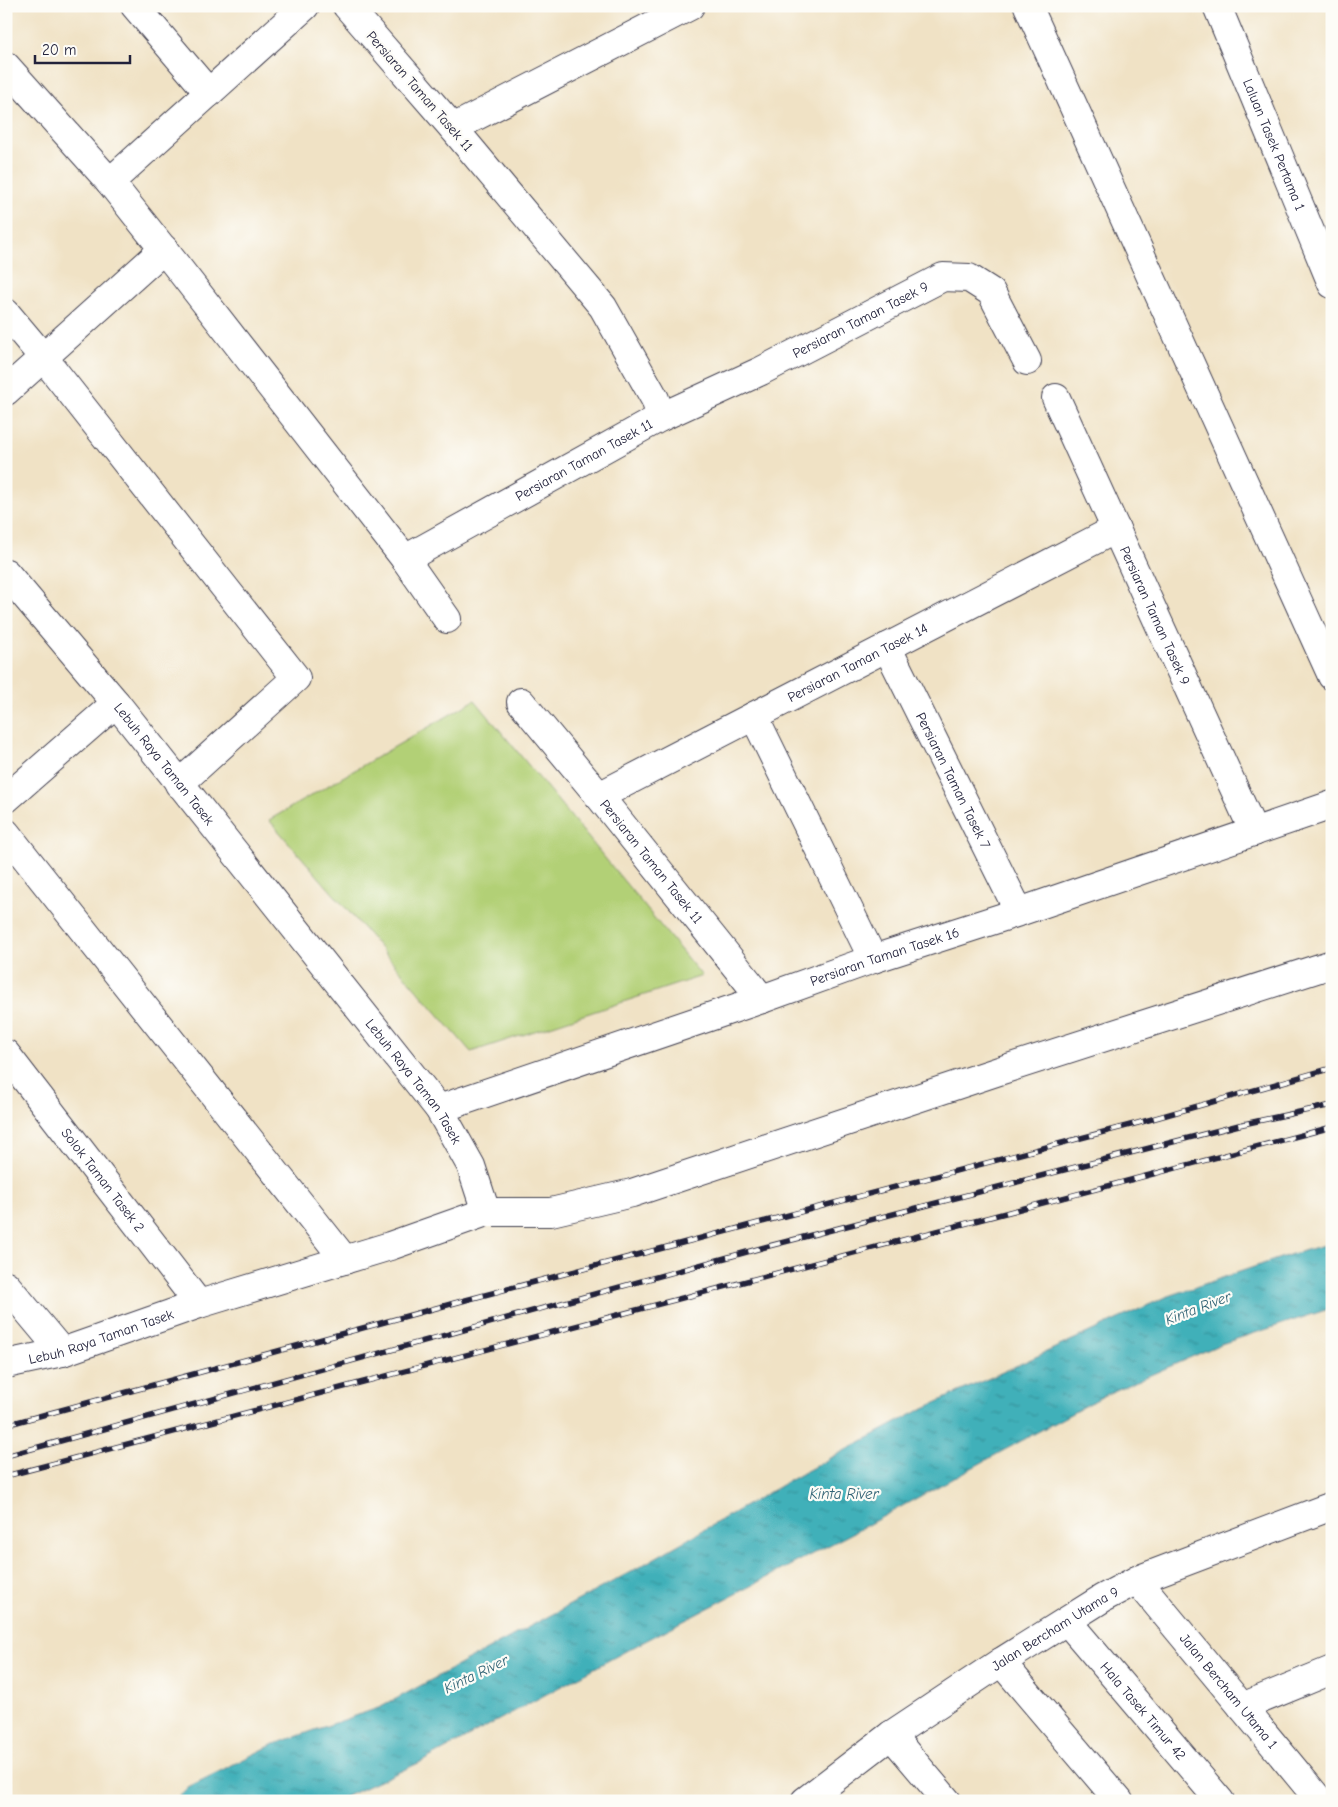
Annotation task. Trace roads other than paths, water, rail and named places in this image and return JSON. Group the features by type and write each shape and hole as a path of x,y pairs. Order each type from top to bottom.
{"street":[{"path":"136,6 209,93"},
{"path":"110,182 305,6"},
{"name":"Persiaran Taman Tasek 11","path":"347,6 453,128 603,307 655,399 661,417 404,559"},
{"path":"453,128 690,6"},
{"path":"1028,6 1332,676"},
{"name":"Laluan Tasek Pertama 1","path":"1217,6 1332,284"},
{"path":"6,66 110,182 170,257 404,559 447,619"},
{"path":"6,391 43,357 170,257"},
{"name":"Persiaran Taman Tasek 9","path":"661,417 761,371 943,277 970,278 991,292 1027,361"},
{"path":"6,313 43,357 296,678 179,784"},
{"name":"Persiaran Taman Tasek 9","path":"1056,398 1254,832"},
{"name":"Persiaran Taman Tasek 14","path":"599,796 1116,530"},
{"name":"Lebuh Raya Taman Tasek","path":"6,1364 62,1352 199,1304 390,1246 486,1212 471,1166 439,1109 116,703 9,581"},
{"name":"Persiaran Taman Tasek 7","path":"887,648 1019,912"},
{"name":"Persiaran Taman Tasek 11","path":"520,702 599,796 762,999"},
{"path":"6,799 116,703"},
{"path":"754,716 873,959"},
{"name":"Persiaran Taman Tasek 16","path":"439,1109 762,999 873,959 1019,912 1332,805"},
{"path":"6,833 344,1260"},
{"path":"486,1212 551,1212 632,1193 1002,1070 1332,964"},
{"name":"Solok Taman Tasek 2","path":"6,1054 199,1304"},
{"path":"6,1285 62,1352"},
{"name":"Jalan Bercham Utama 9","path":"805,1801 891,1735 1001,1662 1103,1598 1137,1580 1332,1506"},
{"name":"Jalan Bercham Utama 1","path":"1137,1580 1320,1801"},
{"name":"Hala Tasek Timur 42","path":"1067,1621 1220,1801"},
{"path":"1001,1662 1119,1801"},
{"path":"1242,1707 1332,1670"},
{"path":"891,1735 946,1801"}],"water":[{"name":"Kinta River","path":"1332,1243 1332,1308 1221,1344 1107,1394 862,1528 626,1651 423,1761 336,1801 175,1801 188,1787 272,1745 381,1707 634,1570 799,1475 922,1409 1166,1297 1292,1254"}],"railway":[{"path":"6,1425 462,1301 1138,1123 1332,1068"},
{"path":"6,1456 765,1247 1239,1125 1332,1105"},
{"path":"6,1476 1332,1127"}]}
